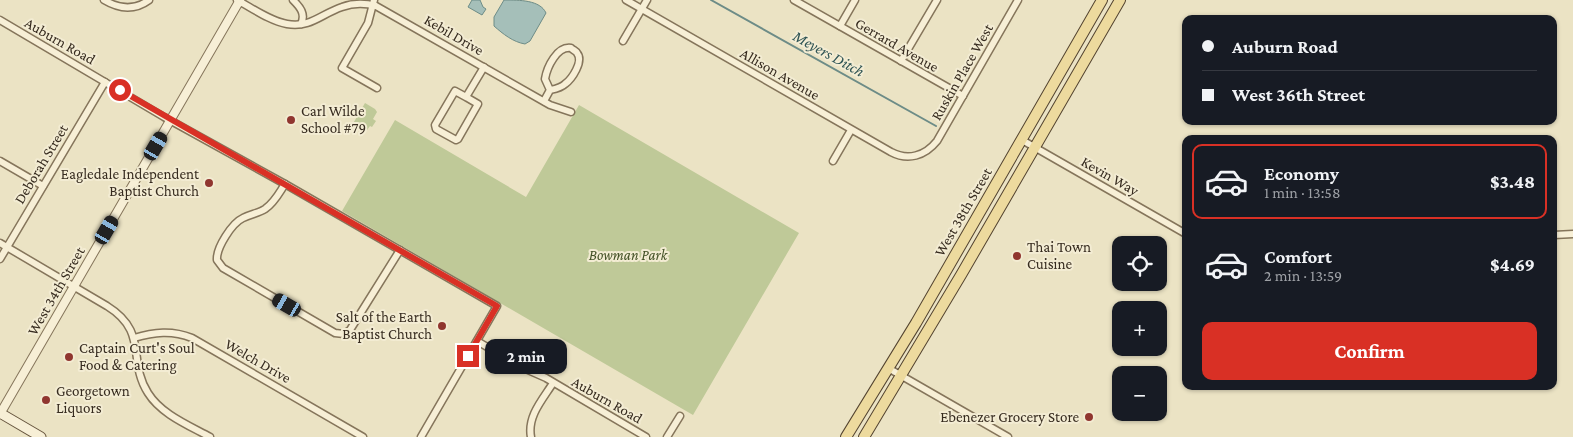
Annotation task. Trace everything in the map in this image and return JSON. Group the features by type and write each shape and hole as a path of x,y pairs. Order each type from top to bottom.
{"main road":[{"name":"West 38th Street","path":"846,437 916,323 1102,0"},
{"name":"West 38th Street","path":"864,437 1035,147 1117,1"},
{"path":"0,414 41,437"}],"street":[{"path":"104,0 114,6 127,8 140,5 148,0"},
{"name":"Kebil Drive","path":"239,0 287,24 301,24 319,19 347,5 373,2 544,101 570,112"},
{"name":"West 34th Street","path":"0,414 239,0"},
{"path":"293,0 302,11 303,21 301,24"},
{"name":"Allison Avenue","path":"626,0 896,155 911,157 925,153"},
{"path":"623,41 647,0"},
{"name":"Gerrard Avenue","path":"794,0 963,96"},
{"path":"840,26 855,0"},
{"path":"901,61 936,0"},
{"name":"Ruskin Place West","path":"925,153 937,142 1018,0"},
{"path":"373,2 368,23 342,68 377,88"},
{"name":"Auburn Road","path":"0,20 170,120 497,306 477,341 646,437"},
{"path":"544,101 550,90 567,83 576,69 580,58 578,53 571,48 563,48 552,62 545,79 550,90"},
{"path":"466,97 484,66"},
{"name":"Deborah Street","path":"0,259 105,82"},
{"path":"455,91 466,97 478,104 456,140 436,128 435,125 455,91"},
{"path":"833,161 852,130"},
{"name":"Kevin Way","path":"1022,140 1182,232"},
{"path":"0,161 43,186"},
{"path":"285,184 270,205 263,210 242,218 234,224 217,252 217,260 223,268 335,333 344,334 350,330 400,250"},
{"path":"1557,235 1573,234"},
{"path":"0,243 114,310 125,321 134,338 140,374 151,398 168,414 210,437"},
{"name":"Welch Drive","path":"134,338 163,332 192,338 363,437"},
{"path":"421,437 477,341"},
{"path":"888,368 1008,437"},
{"path":"531,437 532,419 553,383"},
{"path":"667,437 680,416"}],"green space":[{"path":"365,103 377,112 373,119 376,121 367,130 357,130 351,127"},
{"name":"Bowman Park","path":"579,105 799,233 693,415 342,211 395,120 526,197"}],"water":[{"path":"472,0 480,0 486,9 482,15 468,7"},
{"path":"504,0 534,3 539,5 546,13 530,41 525,44 512,40 494,26 494,17"}],"waterway":[{"name":"Meyers Ditch","path":"711,0 936,126"}],"place":[{"name":"Carl Wilde School #79","path":"291,120"},
{"name":"Eagledale Independent Baptist Church","path":"209,183"},
{"name":"Thai Town Cuisine","path":"1017,256"},
{"name":"Salt of the Earth Baptist Church","path":"442,326"},
{"name":"Captain Curt's Soul Food & Catering","path":"69,357"},
{"name":"Georgetown Liquors","path":"46,400"},
{"name":"Ebenezer Grocery Store","path":"1089,417"}],"route":[{"path":"120,90 164,117 497,306 468,356"}]}
